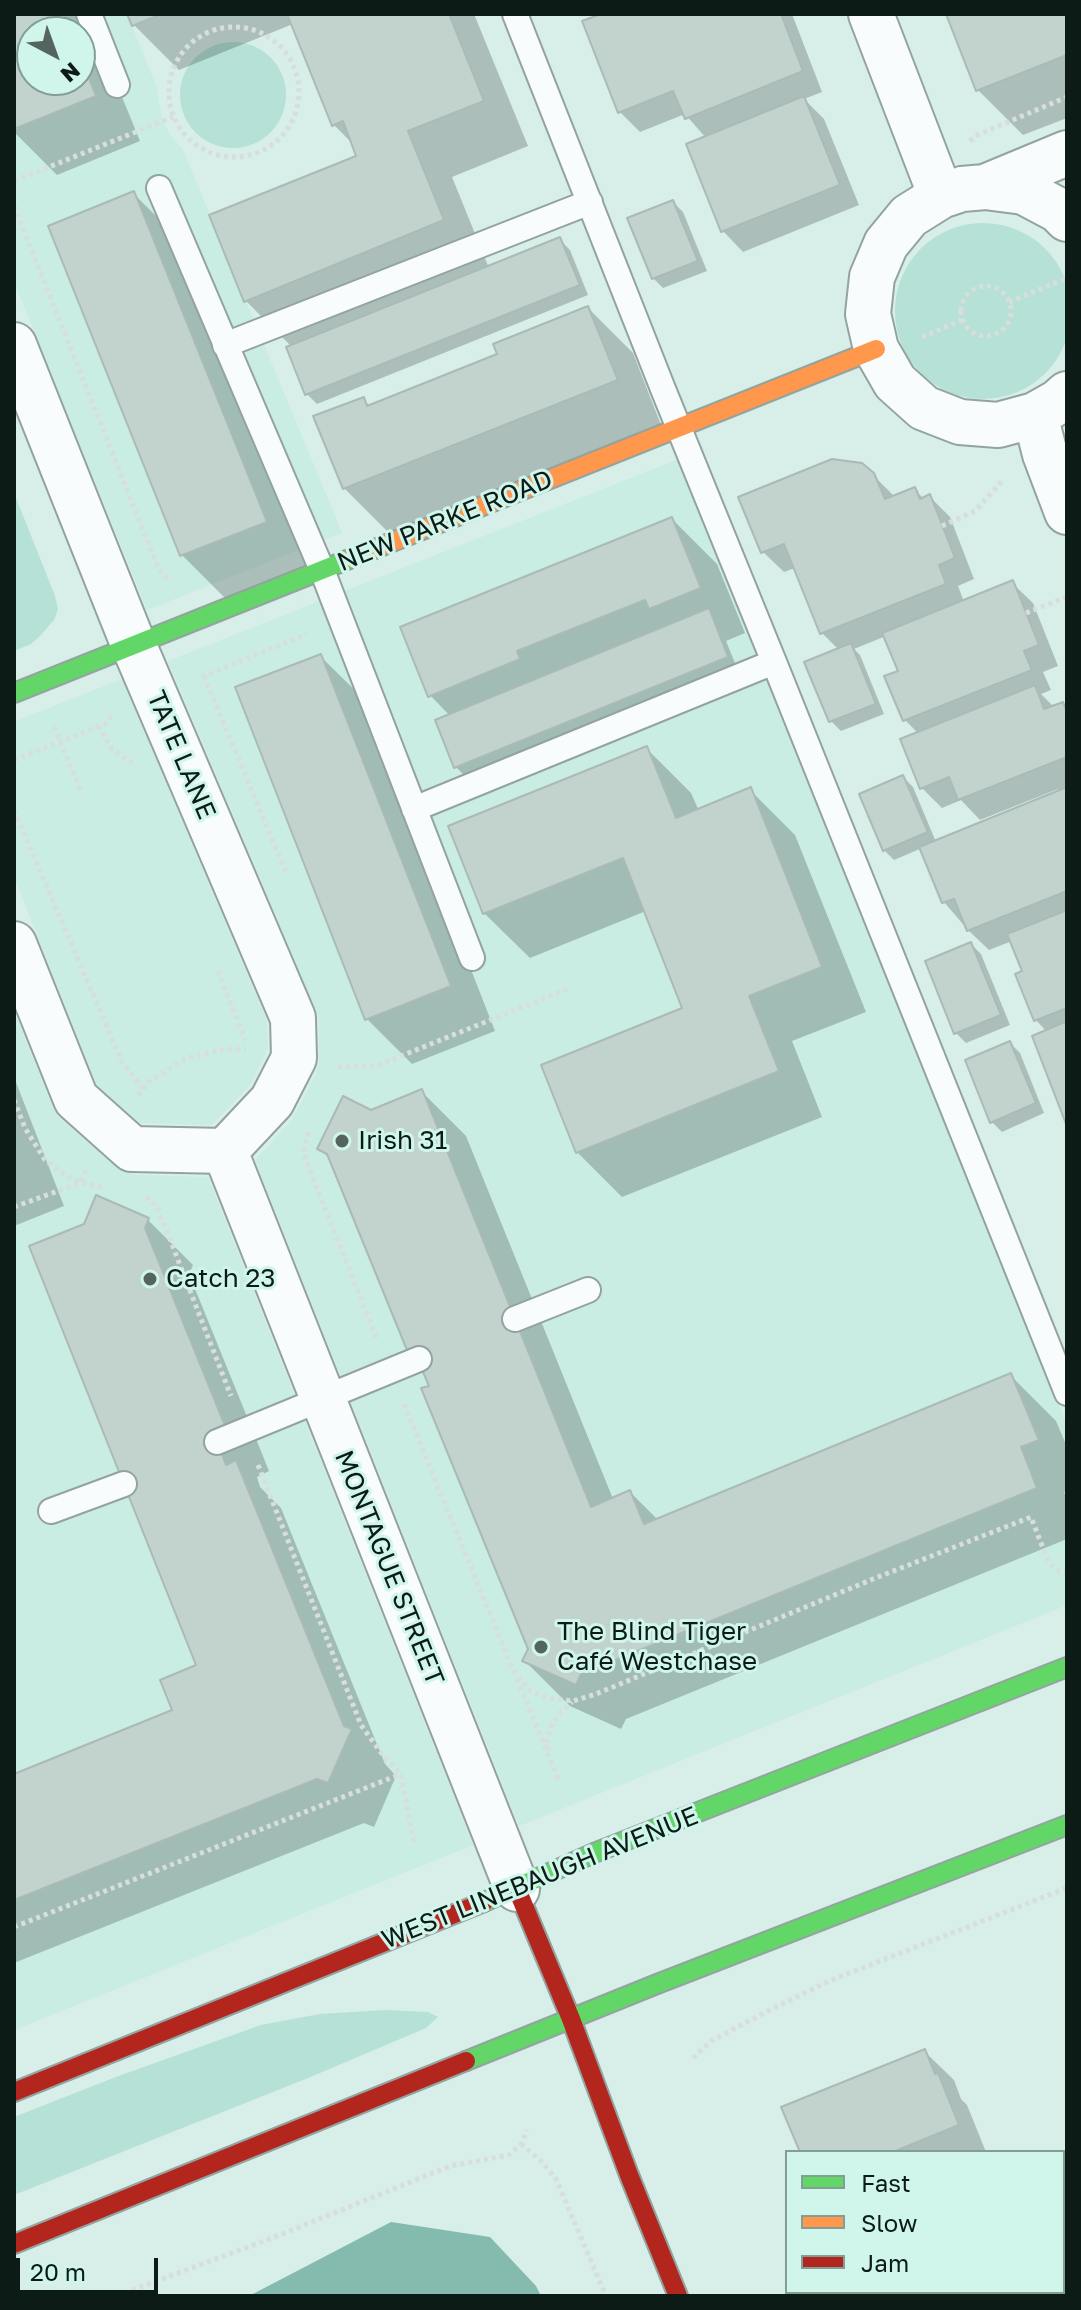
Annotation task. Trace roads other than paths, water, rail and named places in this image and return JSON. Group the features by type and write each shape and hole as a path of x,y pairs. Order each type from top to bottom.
{"main road":[{"name":"NEW PARKE ROAD","path":"14,693 895,344"},
{"name":"WEST LINEBAUGH AVENUE","path":"14,2092 517,1889 594,1853 1067,1667"},
{"path":"14,2244 571,2019 1067,1825"},
{"name":"MONTAGUE STREET","path":"517,1889 678,2296"}],"street":[{"path":"871,14 941,196"},
{"path":"985,187 1067,153"},
{"path":"1067,219 1058,210 1024,192 985,187 962,189 941,196 909,216 886,244 872,277 868,314 895,344 895,382 924,408 960,422 998,425 1051,404 1045,454 1067,512"},
{"name":"TATE LANE","path":"14,345 134,646 293,1018 294,1058 272,1101 225,1151"},
{"path":"14,944 76,1099 132,1149 225,1151"},
{"name":"MONTAGUE STREET","path":"225,1151 517,1889"}],"lane":[{"path":"89,14 117,85"},
{"path":"515,14 1067,1393"},
{"path":"159,188 322,570 472,958"},
{"path":"225,345 590,202"},
{"path":"414,809 774,662"},
{"path":"515,1319 588,1290"},
{"path":"217,1442 419,1359"},
{"path":"51,1511 124,1484"}],"place":[{"name":"Irish 31","path":"342,1141"},
{"name":"Catch 23","path":"150,1279"},
{"name":"The Blind Tiger Café Westchase","path":"541,1647"}]}
